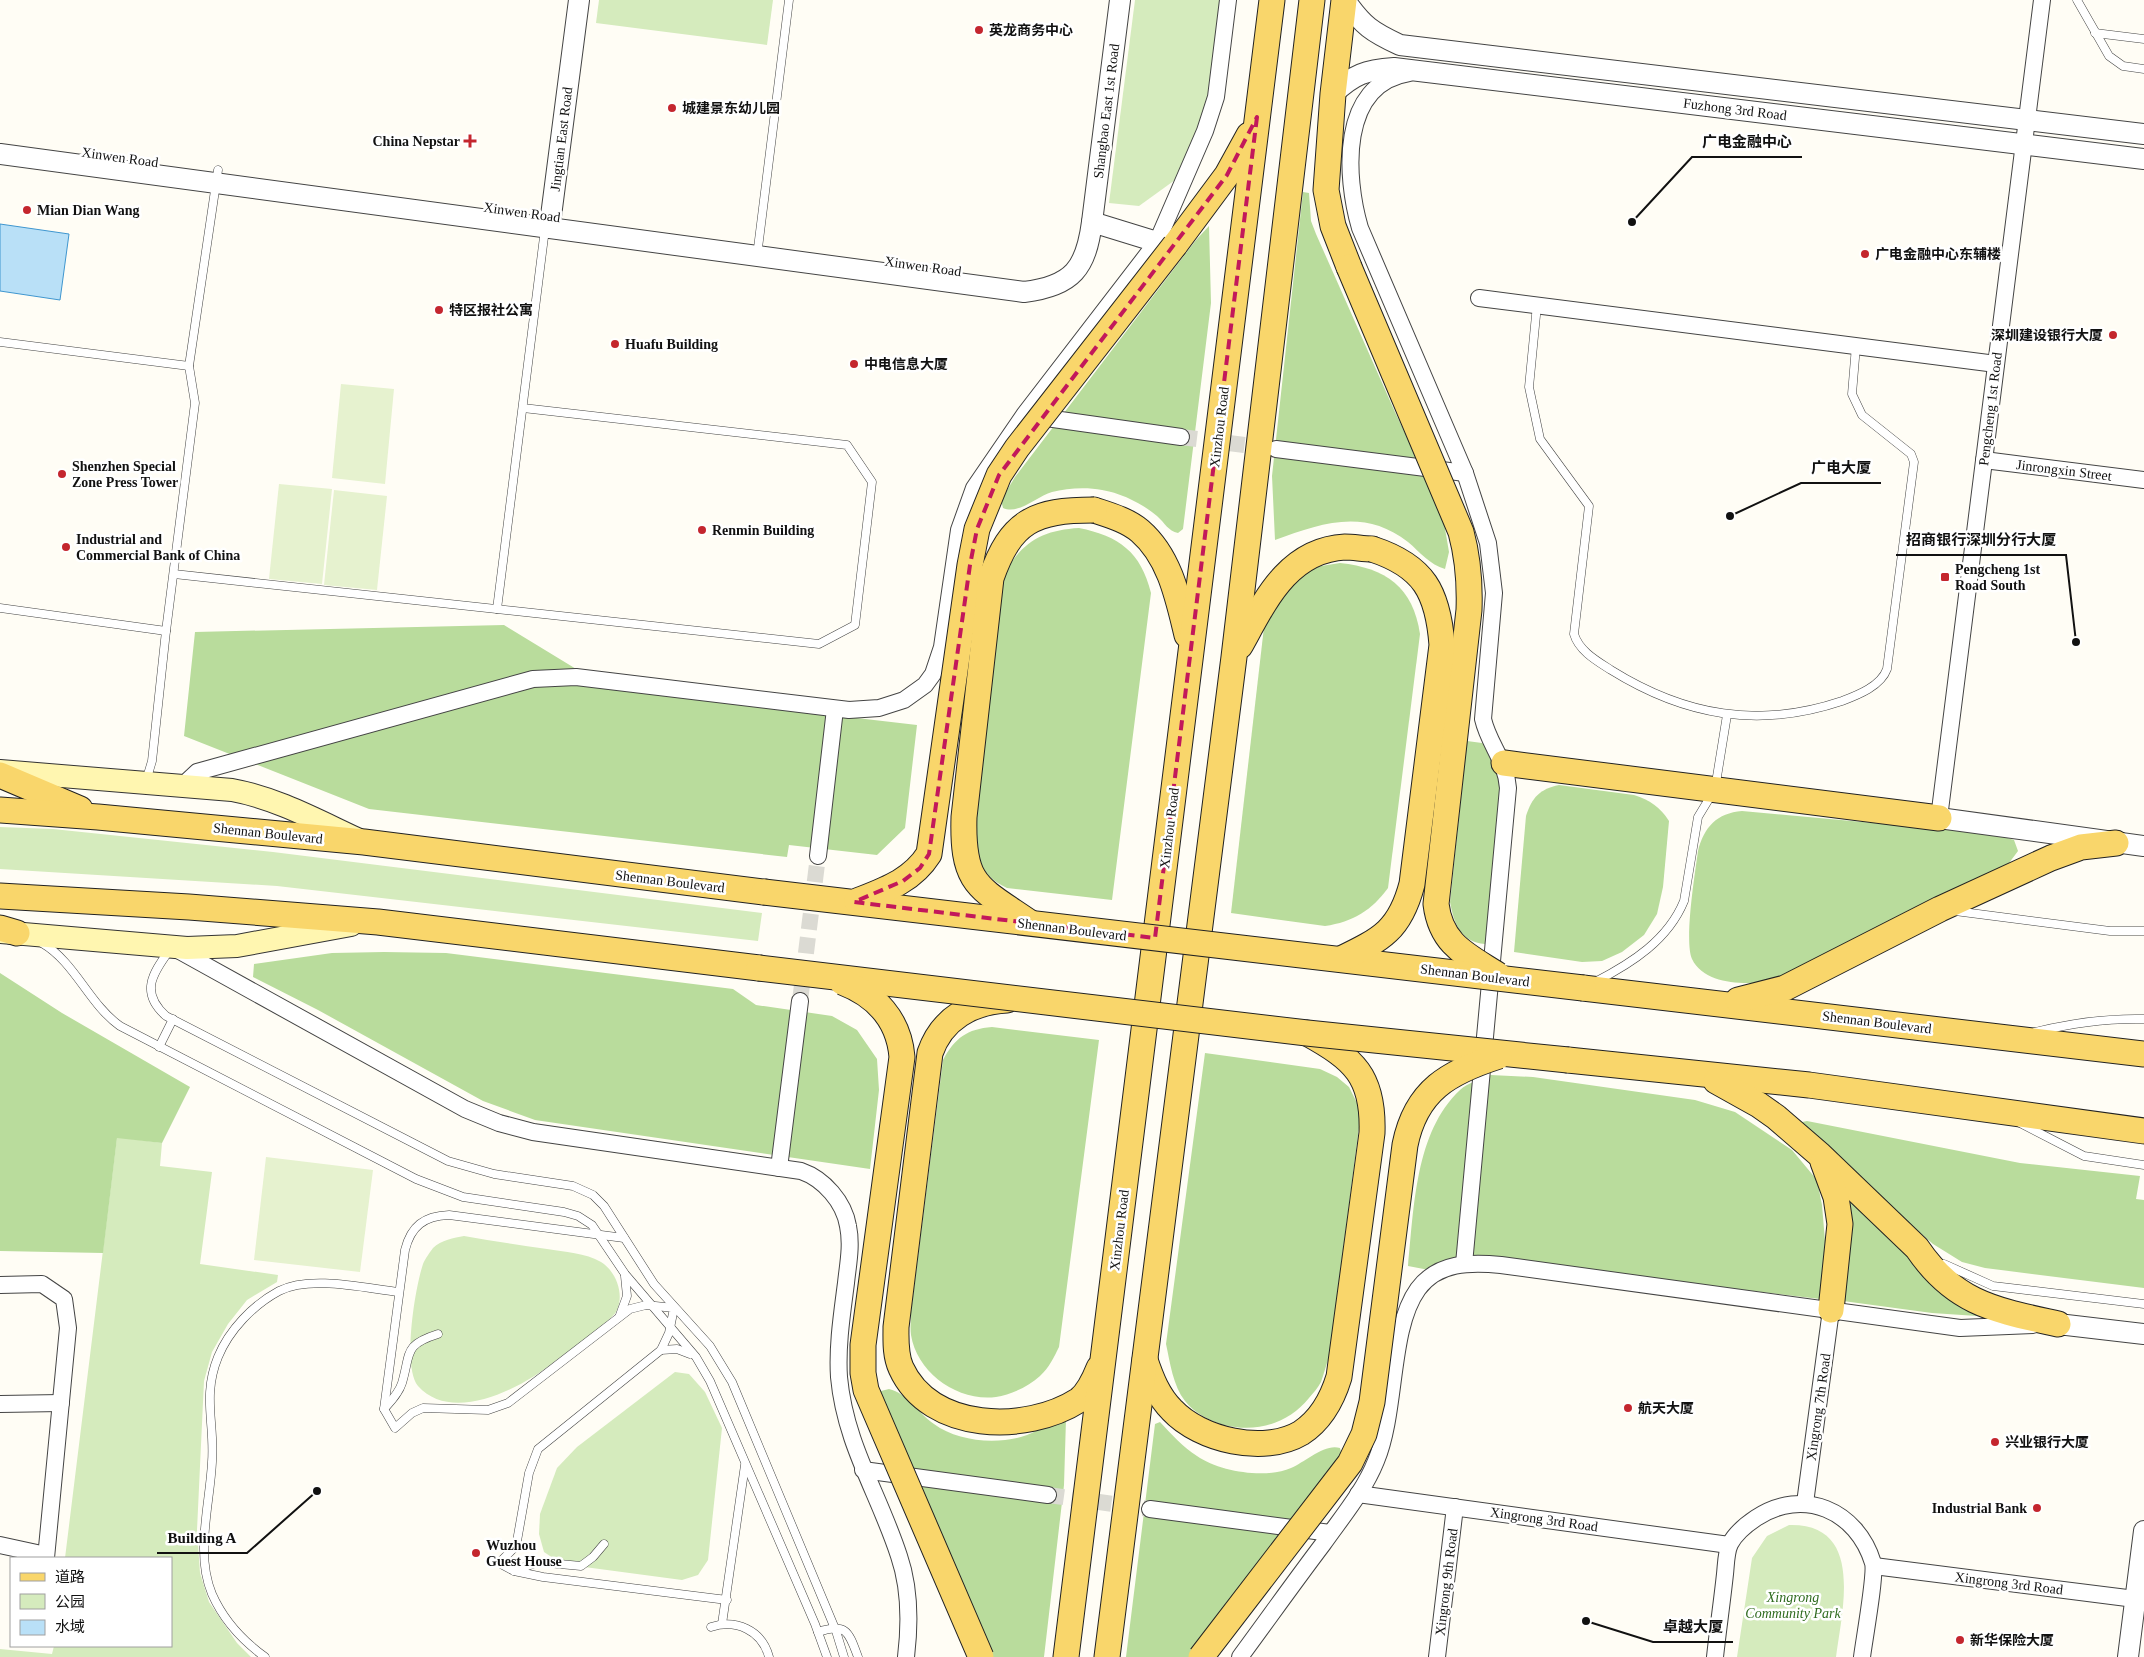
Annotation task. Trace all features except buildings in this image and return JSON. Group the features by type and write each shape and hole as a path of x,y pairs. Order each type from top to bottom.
{"main road":[{"name":"Xinzhou Road","path":"1066,1657 1272,0"},
{"path":"1107,1657 1234,657 1312,0"},
{"path":"1345,0 1333,94 1326,190 1333,226 1461,532 1469,577 1469,610 1436,904 1437,917 1449,941 1502,978"},
{"path":"854,902 902,881 920,868 929,854 970,565 977,529 988,499 1017,448 1166,244 1227,175 1243,148 1257,117"},
{"path":"1031,924 979,886 970,874 965,856 964,817 991,578 1008,539 1024,524 1046,514 1067,510 1094,510 1117,518 1139,530 1158,552 1177,593 1190,652"},
{"path":"1234,657 1270,592 1288,571 1309,558 1328,550 1344,547 1372,549 1395,557 1416,572 1430,590 1440,615 1442,645 1412,884 1406,906 1394,925 1373,943 1341,959"},
{"path":"1504,763 1939,818"},
{"path":"0,770 252,794 271,800 364,842"},
{"path":"0,775 98,816"},
{"name":"Shennan Boulevard","path":"0,810 98,816 364,842 1031,924 2144,1054"},
{"path":"1721,1004 1785,988 1940,909 2059,854 2080,847 2116,843"},
{"path":"0,896 190,907 378,922 1307,1032 1809,1085 2000,1113 2144,1131"},
{"path":"6,931 172,947 213,948 237,946 305,932 378,922"},
{"path":"818,975 854,987 878,1004 892,1021 901,1045 901,1071 863,1344 863,1373 872,1404 981,1657"},
{"path":"1020,999 983,1002 963,1011 938,1034 928,1063 896,1327 897,1354 901,1367 919,1394 943,1409 967,1418 997,1422 1026,1419 1055,1411 1080,1399 1094,1380 1104,1354"},
{"path":"1144,1358 1154,1386 1172,1410 1192,1426 1218,1438 1245,1443 1276,1442 1300,1433 1319,1417 1333,1396 1339,1377 1372,1133 1371,1099 1367,1085 1359,1072 1338,1052 1307,1032"},
{"path":"1201,1657 1350,1464 1364,1434 1372,1402 1405,1144 1414,1112 1434,1088 1447,1078 1478,1063 1506,1054"},
{"path":"1705,1075 1759,1104 1820,1155 1917,1248 1929,1266 1946,1282 1981,1304 2058,1324"},
{"path":"1820,1155 1836,1197 1839,1217 1840,1237 1831,1310"}],"street":[{"name":"Jingtian East Road","path":"547,219 572,0"},
{"name":"Jingtian East Road","path":"547,219 580,0"},
{"name":"Shangbao East 1st Road","path":"1092,222 1120,0"},
{"path":"182,786 198,772 533,679 576,677 836,709 864,710 891,705 915,694 929,679 942,647 956,543 968,502 982,474 1024,415 1166,244 1216,97 1228,0"},
{"name":"Fuzhong 3rd Road","path":"1345,0 1359,21 1378,35 1400,45 2144,134"},
{"name":"Pengcheng 1st Road","path":"1939,818 2042,0"},
{"name":"Fuzhong 3rd Road","path":"1333,94 1350,78 1372,70 1394,68 2144,159"},
{"path":"1424,72 1407,73 1385,80 1364,101 1357,118 1353,139 1350,190 1360,228 1465,473 1491,559 1494,593 1482,703 1483,718 1486,732 1504,763 1507,772 1508,804 1464,1264"},
{"name":"Xinwen Road","path":"0,141 217,177"},
{"name":"Xinwen Road","path":"0,154 217,177 547,219 758,250 1018,279 1042,287 1067,278 1080,266 1087,249 1092,222"},
{"path":"1092,222 1166,244"},
{"path":"1479,298 1996,364"},
{"path":"1024,415 1181,437"},
{"path":"1276,449 1465,473"},
{"name":"Jinrongxin Street","path":"1984,460 2144,480"},
{"path":"818,856 836,709"},
{"path":"1939,818 2144,846"},
{"path":"172,947 465,1109 491,1120 533,1132 801,1171 818,1179 833,1195 848,1224 850,1245 840,1326 839,1376 846,1417 863,1470 900,1556 906,1581 909,1628 906,1657"},
{"path":"779,1168 800,1001"},
{"path":"1240,1657 1358,1494 1376,1461 1383,1437 1402,1330 1412,1299 1428,1278 1438,1271 1464,1264 1501,1265 1960,1328 2058,1324 2144,1334"},
{"path":"0,1285 42,1284 64,1298 68,1328 46,1556 0,1545"},
{"name":"Xingrong 7th Road","path":"1806,1503 1831,1310"},
{"path":"0,1404 61,1403"},
{"path":"863,1470 1048,1495"},
{"name":"Xingrong 3rd Road","path":"1358,1494 1729,1545"},
{"path":"1714,1657 1729,1545 1751,1521 1775,1507 1791,1503 1806,1503 1822,1507 1845,1519 1862,1539 1874,1566 1862,1657"},
{"name":"Xingrong 9th Road","path":"1437,1657 1455,1507"},
{"path":"1150,1509 1330,1533"},
{"path":"2128,1657 2140,1598 2144,1531"},
{"name":"Xingrong 3rd Road","path":"1874,1566 2140,1598"}],"lane":[{"path":"758,250 789,0"},
{"path":"2077,0 2115,62 2123,66 2144,69"},
{"path":"2096,33 2144,39"},
{"path":"146,783 152,761 166,631 195,403 189,366 217,177"},
{"path":"497,609 547,219"},
{"path":"1537,305 1529,387 1540,439 1589,506 1574,634 1577,645 1602,664 1639,687 1686,706 1727,715 1767,717 1813,710 1858,695 1884,676 1887,669 1914,462 1911,454 1862,415 1852,394 1856,346"},
{"path":"0,342 189,366"},
{"path":"174,574 819,644 855,625 872,482 847,445 523,408"},
{"path":"0,608 166,631"},
{"path":"1583,988 1625,967 1651,946 1679,913 1686,892 1698,817 1715,789 1727,715"},
{"path":"1940,909 2110,931 2144,931"},
{"path":"6,931 40,942 52,949 112,1021 159,1047 432,1186 463,1197 571,1214 588,1222 625,1274 696,1358 710,1381 828,1657"},
{"path":"172,947 154,973 151,990 156,1006 173,1020 448,1161 486,1173 573,1186 587,1190 604,1206 654,1284 710,1346 732,1382 834,1627 844,1657"},
{"path":"2013,1038 2070,1023 2114,1018 2144,1019"},
{"path":"159,1047 173,1020"},
{"path":"2000,1113 2072,1151 2100,1160 2144,1165"},
{"path":"624,1238 449,1215 431,1218 416,1225 407,1240 398,1292 384,1409 394,1428 412,1413 423,1408 482,1410 508,1403 630,1309 652,1306 674,1308"},
{"path":"1917,1248 1952,1270 1993,1286 2144,1304"},
{"path":"618,1318 627,1296 625,1274"},
{"path":"265,1657 235,1630 219,1608 208,1580 205,1533 213,1452 209,1399 218,1357 225,1343 249,1313 264,1300 293,1285 314,1283 398,1292"},
{"path":"674,1308 667,1339 661,1350 538,1448 529,1473 517,1541 514,1548 499,1563 514,1571 543,1577 727,1600"},
{"path":"384,1409 399,1390 410,1348 422,1339 438,1334"},
{"path":"661,1350 677,1349 696,1358"},
{"path":"722,1624 727,1600 745,1464"},
{"path":"514,1571 538,1562 581,1566 593,1557 604,1544"},
{"path":"711,1627 722,1624 738,1625 753,1632 764,1644 768,1657"},
{"path":"818,1632 834,1627 848,1633 858,1657"}],"highlighted area":[{"path":"1257,117 1191,652 1155,938 854,902 903,881 920,868 929,854 970,565 977,529 999,475 1227,175"}],"green space":[{"path":"599,0 773,0 767,45 596,23"},
{"path":"1135,0 1220,0 1208,98 1197,132 1175,180 1139,206 1109,203"},
{"path":"1303,192 1309,193 1311,221 1316,234 1395,412 1442,511 1449,552 1445,569 1430,561 1392,531 1359,522 1326,524 1275,540 1272,476"},
{"path":"1209,226 1211,303 1183,529 1178,533 1175,532 1138,503 1109,491 1096,489 1077,488 1052,492 1022,507 1015,509 1003,508 1001,500 1015,477 1196,240"},
{"path":"341,384 394,389 385,484 332,478"},
{"path":"279,484 332,489 322,584 269,579"},
{"path":"334,490 387,496 377,590 324,585"},
{"path":"1079,528 1106,536 1126,548 1141,567 1151,593 1112,900 1007,888 991,878 986,872 970,834 1004,575 1018,554 1034,540 1054,532"},
{"path":"1340,563 1371,570 1384,575 1395,583 1404,592 1411,604 1420,634 1388,888 1375,903 1361,914 1325,926 1231,913 1264,627 1268,610 1305,572 1321,566"},
{"path":"504,625 609,689 917,725 905,828 877,855 789,845 787,857 369,809 184,736 195,632"},
{"path":"1467,741 1482,743 1491,749 1502,772 1501,810 1485,944 1470,940 1464,935 1456,924 1450,902"},
{"path":"1559,785 1634,795 1654,805 1669,821 1663,887 1657,914 1644,935 1622,952 1602,961 1582,962 1514,952 1526,816 1531,804 1538,795 1547,789"},
{"path":"1742,811 1994,834 2014,840 2018,851 2009,863 1773,981 1752,983 1728,982 1707,974 1698,968 1692,959 1689,938 1691,906 1698,851 1704,835 1708,828 1719,818 1733,812"},
{"path":"0,827 53,829 273,852 762,913 758,941 277,886 0,869"},
{"path":"332,953 446,953 733,989 756,1005 832,1016 857,1030 877,1059 879,1090 870,1169 535,1120 483,1101 318,1010 253,977 254,964"},
{"path":"0,973 62,1013 190,1087 162,1143 117,1138 103,1253 0,1251"},
{"path":"992,1027 1099,1040 1059,1347 1046,1370 1031,1383 1020,1390 1008,1394 996,1397 982,1397 954,1390 931,1373 921,1361 915,1349 911,1335 911,1312 943,1060 957,1040 975,1030"},
{"path":"1205,1053 1320,1069 1337,1077 1349,1087 1357,1103 1360,1120 1329,1357 1322,1379 1301,1407 1281,1420 1259,1427 1248,1428 1224,1425 1208,1419 1193,1409 1181,1395 1172,1374 1166,1344"},
{"path":"1491,1075 1533,1077 1695,1100 1735,1112 1792,1150 1817,1180 1822,1205 1825,1241 1820,1299 1491,1259 1429,1270 1408,1266 1419,1172 1425,1149 1434,1127 1445,1107 1460,1090 1471,1083"},
{"path":"1807,1121 2020,1163 2140,1176 2136,1199 2144,1200 2144,1288 1985,1268 1962,1262 1933,1244 1800,1128 1802,1122"},
{"path":"117,1137 162,1143 160,1166 212,1172 200,1264 278,1275 277,1282 247,1300 228,1324 212,1352 204,1381 197,1530 200,1573 209,1602 237,1643 251,1657 0,1657 0,1649 52,1654 54,1647 172,1647 172,1557 65,1557"},
{"path":"266,1157 373,1170 360,1272 254,1260"},
{"path":"1844,1190 1984,1315 1932,1313 1843,1301"},
{"path":"464,1236 575,1253 595,1259 607,1266 615,1278 620,1299 619,1306 616,1312 597,1329 541,1372 507,1391 468,1402 450,1402 433,1397 418,1386 413,1376 411,1362 410,1345 420,1275 426,1258 436,1245"},
{"path":"675,1372 689,1374 705,1392 722,1428 708,1560 698,1575 682,1580 562,1564 544,1552 539,1534 540,1514 557,1468 577,1447"},
{"path":"889,1389 902,1395 934,1424 955,1435 967,1438 992,1441 1016,1438 1066,1419 1064,1485 1044,1657 992,1657 877,1397 881,1391"},
{"path":"1160,1422 1182,1445 1197,1456 1207,1462 1230,1470 1256,1473 1281,1471 1291,1468 1328,1448 1334,1447 1340,1448 1343,1460 1196,1657 1126,1657 1155,1424"},
{"name":"Xingrong Community Park","path":"1789,1525 1813,1528 1829,1538 1839,1553 1843,1573 1844,1594 1836,1657 1737,1657 1752,1558 1767,1536"}],"water":[{"path":"0,224 69,234 60,300 0,291"}],"tunnel":[{"path":"1181,437 1269,448"},
{"path":"800,1001 818,856"},
{"path":"1048,1495 1150,1509"}],"place":[{"name":"英龙商务中心","path":"979,30"},
{"name":"城建景东幼儿园","path":"672,108"},
{"name":"China Nepstar","path":"470,141"},
{"name":"Mian Dian Wang","path":"27,210"},
{"name":"广电金融中心","path":"1632,222"},
{"name":"广电金融中心东辅楼","path":"1865,254"},
{"name":"特区报社公寓","path":"439,310"},
{"name":"深圳建设银行大厦","path":"2113,335"},
{"name":"Huafu Building","path":"615,344"},
{"name":"中电信息大厦","path":"854,364"},
{"name":"Shenzhen Special Zone Press Tower","path":"62,474"},
{"name":"广电大厦","path":"1730,516"},
{"name":"Renmin Building","path":"702,530"},
{"name":"Industrial and Commercial Bank of China","path":"66,547"},
{"name":"Pengcheng 1st Road South","path":"1945,577"},
{"name":"招商银行深圳分行大厦","path":"2076,642"},
{"name":"航天大厦","path":"1628,1408"},
{"name":"兴业银行大厦","path":"1995,1442"},
{"name":"Building A","path":"317,1491"},
{"name":"Industrial Bank","path":"2037,1508"},
{"name":"Wuzhou Guest House","path":"476,1553"},
{"name":"卓越大厦","path":"1586,1621"},
{"name":"新华保险大厦","path":"1960,1640"}]}
